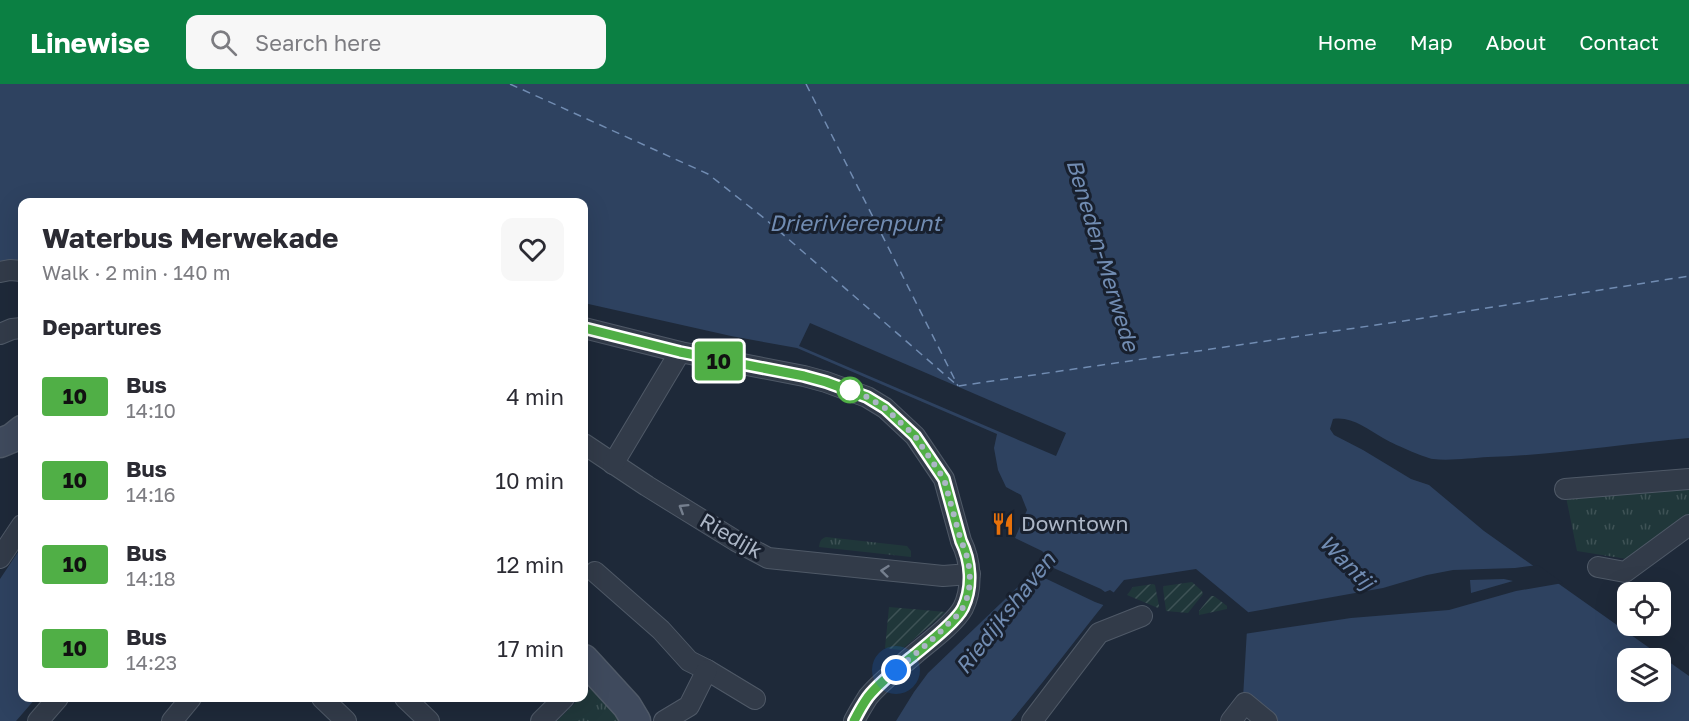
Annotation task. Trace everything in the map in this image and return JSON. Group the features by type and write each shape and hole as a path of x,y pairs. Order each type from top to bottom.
{"street":[{"path":"0,272 18,271"},
{"path":"0,334 18,328"},
{"path":"588,329 680,352 826,382 867,397 885,408 915,436 944,479 965,549 970,574 969,592 962,610 869,697 854,721"},
{"path":"613,464 680,352"},
{"path":"0,443 18,433"},
{"name":"Riedijk","path":"588,447 736,541 768,558 943,576 970,574"},
{"path":"1565,489 1689,479"},
{"path":"1598,567 1625,572 1689,525"},
{"path":"0,558 18,531"},
{"path":"595,572 661,630 689,661 754,699"},
{"path":"1032,721 1099,633 1142,616"},
{"path":"588,670 627,706 636,721"},
{"path":"664,721 689,706 707,670"},
{"path":"38,721 55,702"},
{"path":"172,721 188,702"},
{"path":"409,702 429,721"},
{"path":"541,721 560,702"},
{"path":"1221,721 1245,703 1267,721"}],"green space":[{"path":"1689,485 1689,518 1633,560 1577,551 1566,497"},
{"path":"826,537 907,546 911,551 911,557 819,547 821,540"},
{"path":"1192,582 1203,594 1188,613 1166,611 1164,586"},
{"path":"1153,584 1158,608 1127,595 1133,587"},
{"path":"1211,596 1227,606 1227,609 1199,615 1199,611"},
{"path":"889,607 946,612 901,650 885,648"},
{"path":"591,688 609,705 620,721 557,721 576,702 588,702 588,691"}],"water":[{"path":"0,84 1689,84 1689,438 1539,454 1439,460 1408,450 1347,419 1333,419 1330,429 1334,435 1411,479 1429,485 1484,531 1617,625 1617,636 1632,636 1649,648 1617,648 1617,702 1671,702 1671,663 1689,676 1689,721 1271,721 1243,698 1248,612 1196,569 1124,580 1011,721 896,721 928,673 1045,561 1045,554 1042,551 1015,538 1027,510 1021,495 1006,487 998,470 994,448 997,434 797,348 731,336 588,304 588,198 18,198 18,261 0,264"},
{"path":"18,552 18,702 33,702 16,721 0,721 0,579"}],"pier":[{"path":"810,323 1066,433 1056,456 799,346"},
{"path":"1040,562 1105,592 1110,590 1116,594 1106,606 1095,602 1032,572"},
{"path":"1538,565 1563,583 1516,591 1449,610 1351,618 1244,634 1244,613 1383,588 1453,570","holes":["1470,580 1513,581 1471,593"]}],"ferry route":[{"path":"510,84 708,174 764,218 958,386 1424,318 1689,276"},
{"path":"806,84 958,386"}],"bus line":[{"name":"10","path":"588,329 680,352 826,382 867,397 885,408 915,436 944,479 965,549 970,574 969,592 962,610 869,697 854,721"}],"place":[{"name":"Downtown","path":"1003,524"}],"route":[{"path":"850,390 848,390 867,397 885,408 915,436 944,479 970,574 969,592 962,610 942,631 896,670"}],"water label":[{"name":"Drierivierenpunt","path":"855,223"},
{"name":"Beneden-Merwede","path":"1103,255"},
{"name":"Wantij","path":"1347,562"},
{"name":"Riedijkshaven","path":"1005,613"}]}
